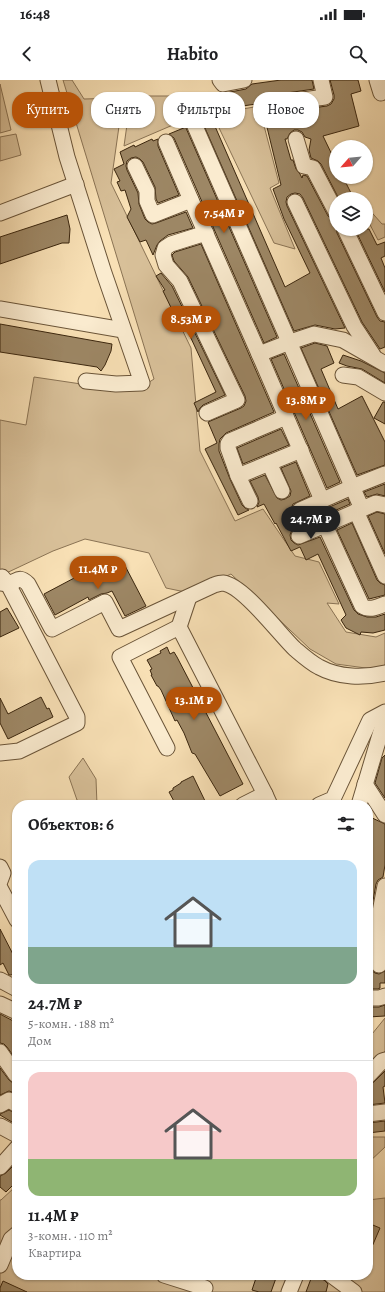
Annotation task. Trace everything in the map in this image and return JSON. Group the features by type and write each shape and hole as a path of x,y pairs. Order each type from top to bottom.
{"street":[{"path":"48,80 76,184 104,273 142,383 116,384 86,381"},
{"path":"220,80 223,84 244,80"},
{"path":"319,98 325,97 321,80"},
{"path":"196,128 352,487 359,510 385,576"},
{"path":"296,139 304,166 313,168 329,199"},
{"path":"166,142 322,500"},
{"path":"135,166 147,191 147,201 153,215 191,200"},
{"path":"0,213 76,184"},
{"path":"295,202 354,326 380,362"},
{"path":"206,233 171,244 166,248 163,255 166,264 180,281 237,400 207,413"},
{"path":"348,236 385,313"},
{"path":"0,309 123,330"},
{"path":"259,354 314,334 343,340 380,362"},
{"path":"343,375 358,377 385,393"},
{"path":"250,501 238,476 228,444 230,441 286,417"},
{"path":"238,476 301,450"},
{"path":"269,463 282,491"},
{"path":"300,510 385,474"},
{"path":"299,536 376,503 385,505"},
{"path":"325,525 362,606 368,609 385,604"},
{"path":"0,753 19,751 77,723 77,717 3,580 19,579 28,584 52,629 105,602 119,629 214,585 223,583 231,586 252,602 295,649 319,667 353,677 374,676 385,673"},
{"path":"188,597 179,627 268,799"},
{"path":"167,748 120,657 179,627"},
{"path":"331,800 333,799 370,720 385,712"},
{"path":"360,800 385,718"},
{"path":"365,784 385,815"},
{"path":"0,867 3,873 0,881"},
{"path":"377,964 380,912 385,886"},
{"path":"0,888 12,911"},
{"path":"0,980 12,986"},
{"path":"373,998 385,996"},
{"path":"0,1004 12,1010"},
{"path":"0,1052 12,1069"},
{"path":"373,1071 382,1061 385,1060"},
{"path":"0,1105 9,1100 12,1102"},
{"path":"373,1113 385,1112"},
{"path":"0,1126 12,1133"},
{"path":"0,1168 12,1154"},
{"path":"0,1265 12,1238"},
{"path":"180,1280 205,1288"},
{"path":"289,1292 294,1280"},
{"path":"338,1280 354,1292"}],"shaded area":[{"path":"63,80 72,80 80,92 67,92"},
{"path":"0,84 11,130 0,133"},
{"path":"155,96 163,96 163,128 166,128 124,146 127,128 155,128"},
{"path":"83,97 84,99 91,99 91,128 119,128 111,183 191,348 200,451 235,521 263,509 295,556 319,562 339,604 327,603 346,632 376,637 385,633 385,665 373,669 336,664 310,649 231,574 190,593 166,588 149,553 85,539 53,551 0,576 0,420 26,425 34,377 137,390 154,379 78,128 83,128"},
{"path":"253,107 253,128 265,128 279,183 270,188 295,249 274,243 219,128 245,128 245,109"},
{"path":"16,134 21,155 0,161 0,137"},
{"path":"373,214 382,224 385,224 385,237 378,240 373,230"},
{"path":"83,758 96,779 97,800 77,800 69,777"},
{"path":"385,1018 385,1051 379,1057 373,1059 373,1033"},
{"path":"373,1137 385,1137 385,1147 373,1158"},
{"path":"12,1190 12,1280 373,1280 373,1199 385,1198 385,1292 0,1292 1,1200"}],"building":[{"path":"281,80 312,80 314,89 294,92 253,92 253,104 245,106 245,92 230,92 246,89 252,84"},
{"path":"330,80 358,80 361,91 351,94 359,126 323,136 329,148 329,180 321,164 311,158 309,150 311,139 305,137 302,132 294,130 290,133 287,139 285,139 291,160 293,160 296,169 302,178 303,175 307,176 329,217 329,236 338,236 377,317 380,321 385,322 385,347 380,349 362,322 303,198 300,194 295,193 287,197 287,206 345,328 335,329 315,325 294,331 205,128 216,128 285,287 310,273 284,219 273,189 281,185 267,128 319,128 319,107 331,104 334,99"},
{"path":"186,128 277,337 264,343 174,138 169,134"},
{"path":"152,139 153,141 158,139 158,146 179,195 158,203 156,199 155,187 143,162 136,157 131,158 127,161 126,166 138,193 139,204 145,219 152,224 186,212 193,228 168,235 157,245 153,255 146,240 140,242 127,217 131,209 125,190 121,191 117,182 120,181 114,169 124,164 120,152 134,145 135,147"},
{"path":"331,184 346,184 350,192 335,192"},
{"path":"67,215 70,229 69,243 62,243 0,264 0,237"},
{"path":"358,236 372,236 377,245 385,242 385,256 381,258 385,268 385,292"},
{"path":"201,244 274,412 226,433 220,439 219,451 230,479 242,505 249,510 238,515 205,449 217,443 208,422 244,406 246,401 245,396 188,277 174,261 172,255 175,252"},
{"path":"161,273 172,286 225,395 203,405 198,412 194,403 216,392 183,321 179,324 163,291 165,290 156,276"},
{"path":"0,324 112,344 111,351 101,371 97,367 0,352"},
{"path":"315,343 327,346 334,363 321,369 338,409 362,396 385,442 385,465 357,475 301,348"},
{"path":"284,354 340,482 327,488 271,359"},
{"path":"343,355 361,361 385,373 385,383 362,369 339,363"},
{"path":"383,402 385,402 385,424 374,418"},
{"path":"281,429 289,445 243,464 237,448"},
{"path":"296,462 310,496 293,504 291,509 294,517 299,519 304,518 348,499 350,504 295,528 292,530 290,535 291,540 298,545 320,537 354,610 358,614 367,617 376,617 385,614 385,630 373,633 361,632 360,635 346,628 341,620 346,615 318,554 306,560 300,547 291,551 264,504 257,507 259,502 258,497 250,481 265,475 277,498 281,500 285,499 290,496 291,491 281,468"},
{"path":"385,484 385,496 377,494 367,497 364,492"},
{"path":"377,512 385,514 385,554 368,516"},
{"path":"352,523 377,580 385,585 385,595 369,599 337,530"},
{"path":"122,560 146,606 125,616 112,591 101,594 89,600 88,597 55,615 44,594 78,576 79,578 95,570 97,573"},
{"path":"7,608 19,628 0,637 0,612"},
{"path":"167,647 170,654 174,652 177,657 243,784 220,796 195,754 192,753 184,733 177,720 175,721 161,690 151,675 150,670 152,669 147,660 161,653 160,651"},
{"path":"41,697 47,709 49,708 53,717 8,739 0,723 0,698 8,714"},
{"path":"385,755 385,798 375,783 382,758"},
{"path":"193,776 205,800 173,800 169,792 181,782"},
{"path":"373,818 385,824 385,865 383,877 378,880 373,901"},
{"path":"0,929 12,952 12,974 9,975 3,963 0,965"},
{"path":"385,971 385,983 380,983 380,988 373,989 373,972 379,974"},
{"path":"385,1005 385,1016 373,1017 373,1007"},
{"path":"0,1014 12,1020 12,1054 4,1044 0,1043"},
{"path":"0,1068 12,1082 12,1092 9,1091 0,1095"},
{"path":"385,1071 385,1086 383,1087 385,1103 373,1104 374,1082"},
{"path":"9,1110 12,1112 12,1122 0,1115"},
{"path":"385,1121 385,1131 373,1132 373,1122"},
{"path":"12,1167 12,1186 6,1192 0,1187 0,1176"},
{"path":"373,1225 380,1228 373,1244"},
{"path":"255,1280 275,1280 271,1292 259,1292 252,1290"},
{"path":"310,1280 324,1280 328,1284 326,1292 306,1292"},
{"path":"3,1281 27,1292 0,1292"}]}
